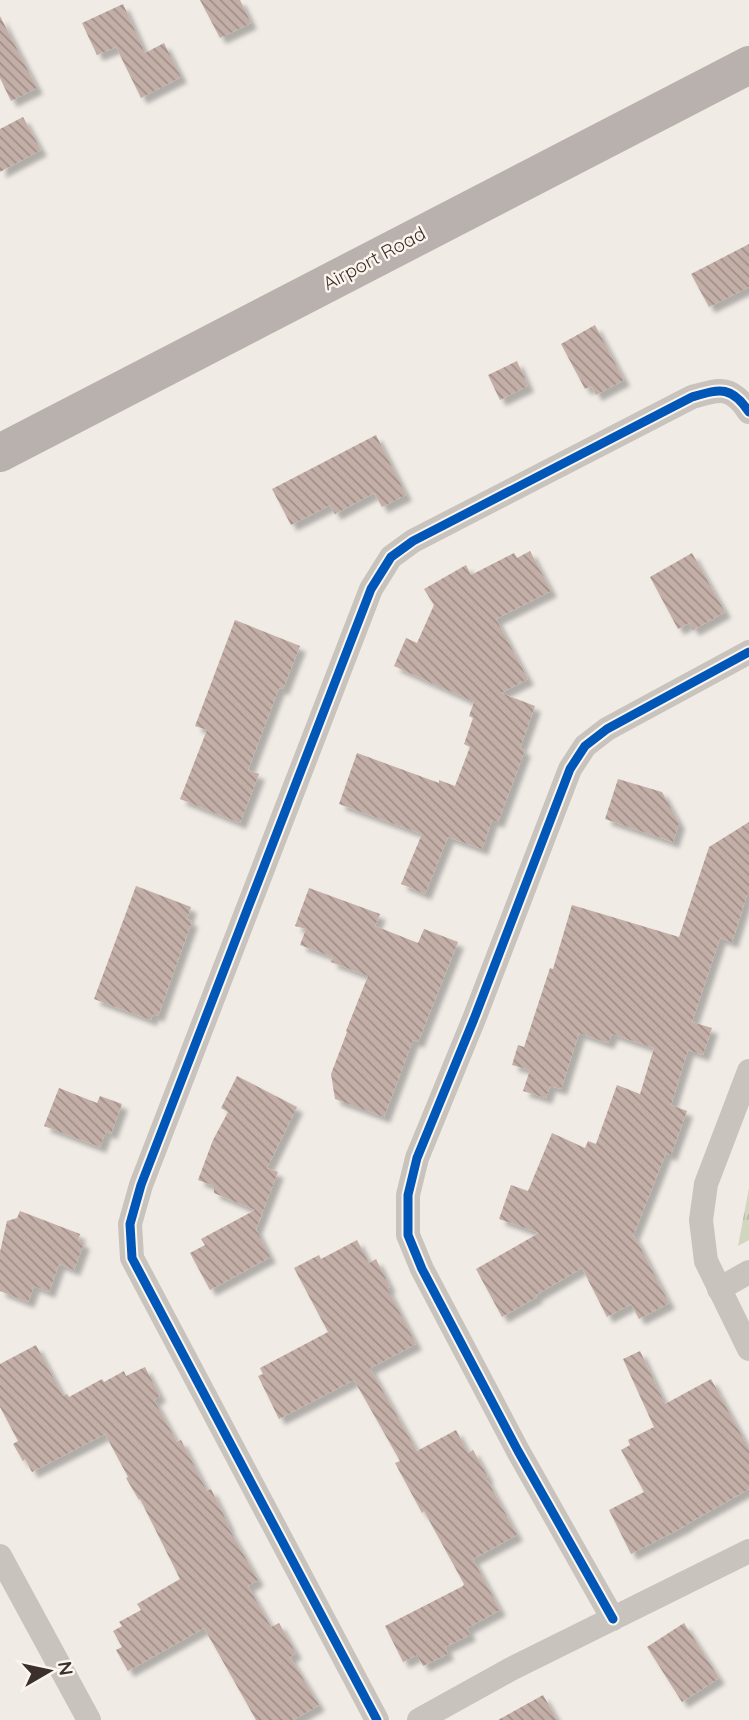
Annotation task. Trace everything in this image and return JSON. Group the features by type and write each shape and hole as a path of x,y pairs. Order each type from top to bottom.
{"main road":[{"name":"Airport Road","path":"0,453 749,65"}],"street":[{"path":"377,1720 132,1258 130,1224 141,1185 371,589 391,557 413,541 692,397 717,390 732,392 749,412"},
{"path":"613,1619 518,1451 422,1269 408,1235 408,1195 417,1158 474,1019 570,769 585,746 607,729 749,652"},
{"path":"749,1071 706,1184 701,1220 706,1261 749,1349"},
{"path":"719,1289 749,1272"},
{"path":"419,1720 511,1669 749,1551"},
{"path":"0,1556 89,1720"}],"green space":[{"path":"749,1188 749,1240 738,1246"}],"building":[{"path":"200,0 240,0 251,23 220,38"},
{"path":"123,4 145,53 164,43 181,77 141,98 116,47 97,55 82,23"},
{"path":"0,16 37,88 11,101 0,78"},
{"path":"23,117 41,150 0,172 0,129"},
{"path":"749,244 749,287 709,307 691,274"},
{"path":"595,325 624,380 596,395 591,386 585,389 561,344"},
{"path":"517,361 528,386 500,400 488,375"},
{"path":"376,435 406,495 382,507 374,493 335,514 330,505 291,525 272,489"},
{"path":"530,551 551,591 496,619 528,679 501,693 535,706 520,748 525,750 498,822 492,820 482,849 448,837 425,894 401,884 422,834 339,804 357,753 439,783 439,780 455,786 470,747 464,744 473,718 469,716 474,702 394,666 406,638 417,643 434,605 424,589 466,565 471,575 514,553 517,558"},
{"path":"692,553 725,612 693,630 689,623 678,629 650,577"},
{"path":"235,620 300,646 283,689 279,688 248,770 259,774 240,823 180,799 207,730 195,726"},
{"path":"618,779 662,792 679,823 673,842 605,819"},
{"path":"749,822 749,894 732,942 720,938 692,1022 712,1028 703,1055 688,1050 671,1105 687,1111 671,1155 666,1153 633,1236 669,1303 639,1319 631,1304 607,1317 582,1268 502,1317 476,1269 539,1233 499,1219 511,1185 528,1191 552,1133 585,1148 588,1141 596,1144 617,1085 640,1094 654,1048 612,1034 608,1043 579,1033 561,1089 550,1086 546,1098 523,1091 530,1070 512,1065 518,1045 524,1047 550,968 553,969 572,905 679,937 709,847"},
{"path":"136,886 191,907 187,919 192,921 158,1016 153,1014 151,1020 94,999"},
{"path":"309,888 380,914 375,926 418,943 424,929 458,942 418,1042 413,1040 384,1117 335,1099 331,1074 368,976 331,962 333,957 300,945 306,929 295,926"},
{"path":"237,1076 297,1107 267,1168 278,1172 256,1229 270,1257 210,1290 190,1253 205,1245 201,1239 255,1210 214,1193 214,1186 198,1180 213,1140 228,1112 221,1108"},
{"path":"59,1088 97,1103 100,1096 122,1104 111,1134 106,1131 100,1147 44,1126"},
{"path":"20,1211 80,1234 78,1240 84,1243 74,1270 59,1264 49,1292 34,1286 28,1302 0,1291 0,1252 7,1221 17,1218"},
{"path":"357,1240 369,1263 376,1259 390,1287 387,1288 416,1344 370,1368 417,1451 456,1430 468,1453 473,1450 517,1535 473,1559 500,1610 467,1628 470,1635 445,1647 448,1654 423,1666 417,1655 403,1662 385,1626 464,1584 395,1463 400,1461 354,1380 279,1419 258,1376 263,1374 260,1368 328,1332 294,1268 319,1255 321,1259"},
{"path":"36,1345 63,1396 67,1394 69,1397 102,1379 104,1382 124,1371 126,1376 145,1367 160,1396 154,1400 177,1442 181,1440 207,1491 211,1489 228,1527 258,1580 248,1586 271,1627 279,1623 296,1653 290,1657 319,1705 293,1720 256,1720 204,1628 128,1671 116,1650 122,1647 113,1631 122,1626 119,1622 141,1610 137,1604 180,1579 105,1434 32,1472 25,1459 23,1461 13,1444 18,1441 0,1407 0,1364"},
{"path":"640,1351 665,1404 711,1379 749,1449 749,1489 631,1554 609,1510 644,1492 621,1450 630,1445 628,1440 654,1427 623,1359"},
{"path":"684,1623 719,1678 682,1702 647,1647"},
{"path":"543,1695 557,1720 498,1720"}],"cycle path":[{"path":"377,1720 132,1258 130,1224 141,1185 371,589 391,557 413,541 692,397 724,391 736,397 749,412"},
{"path":"613,1619 518,1451 422,1269 408,1235 408,1195 417,1158 474,1019 570,769 585,746 607,729 749,652"}]}
